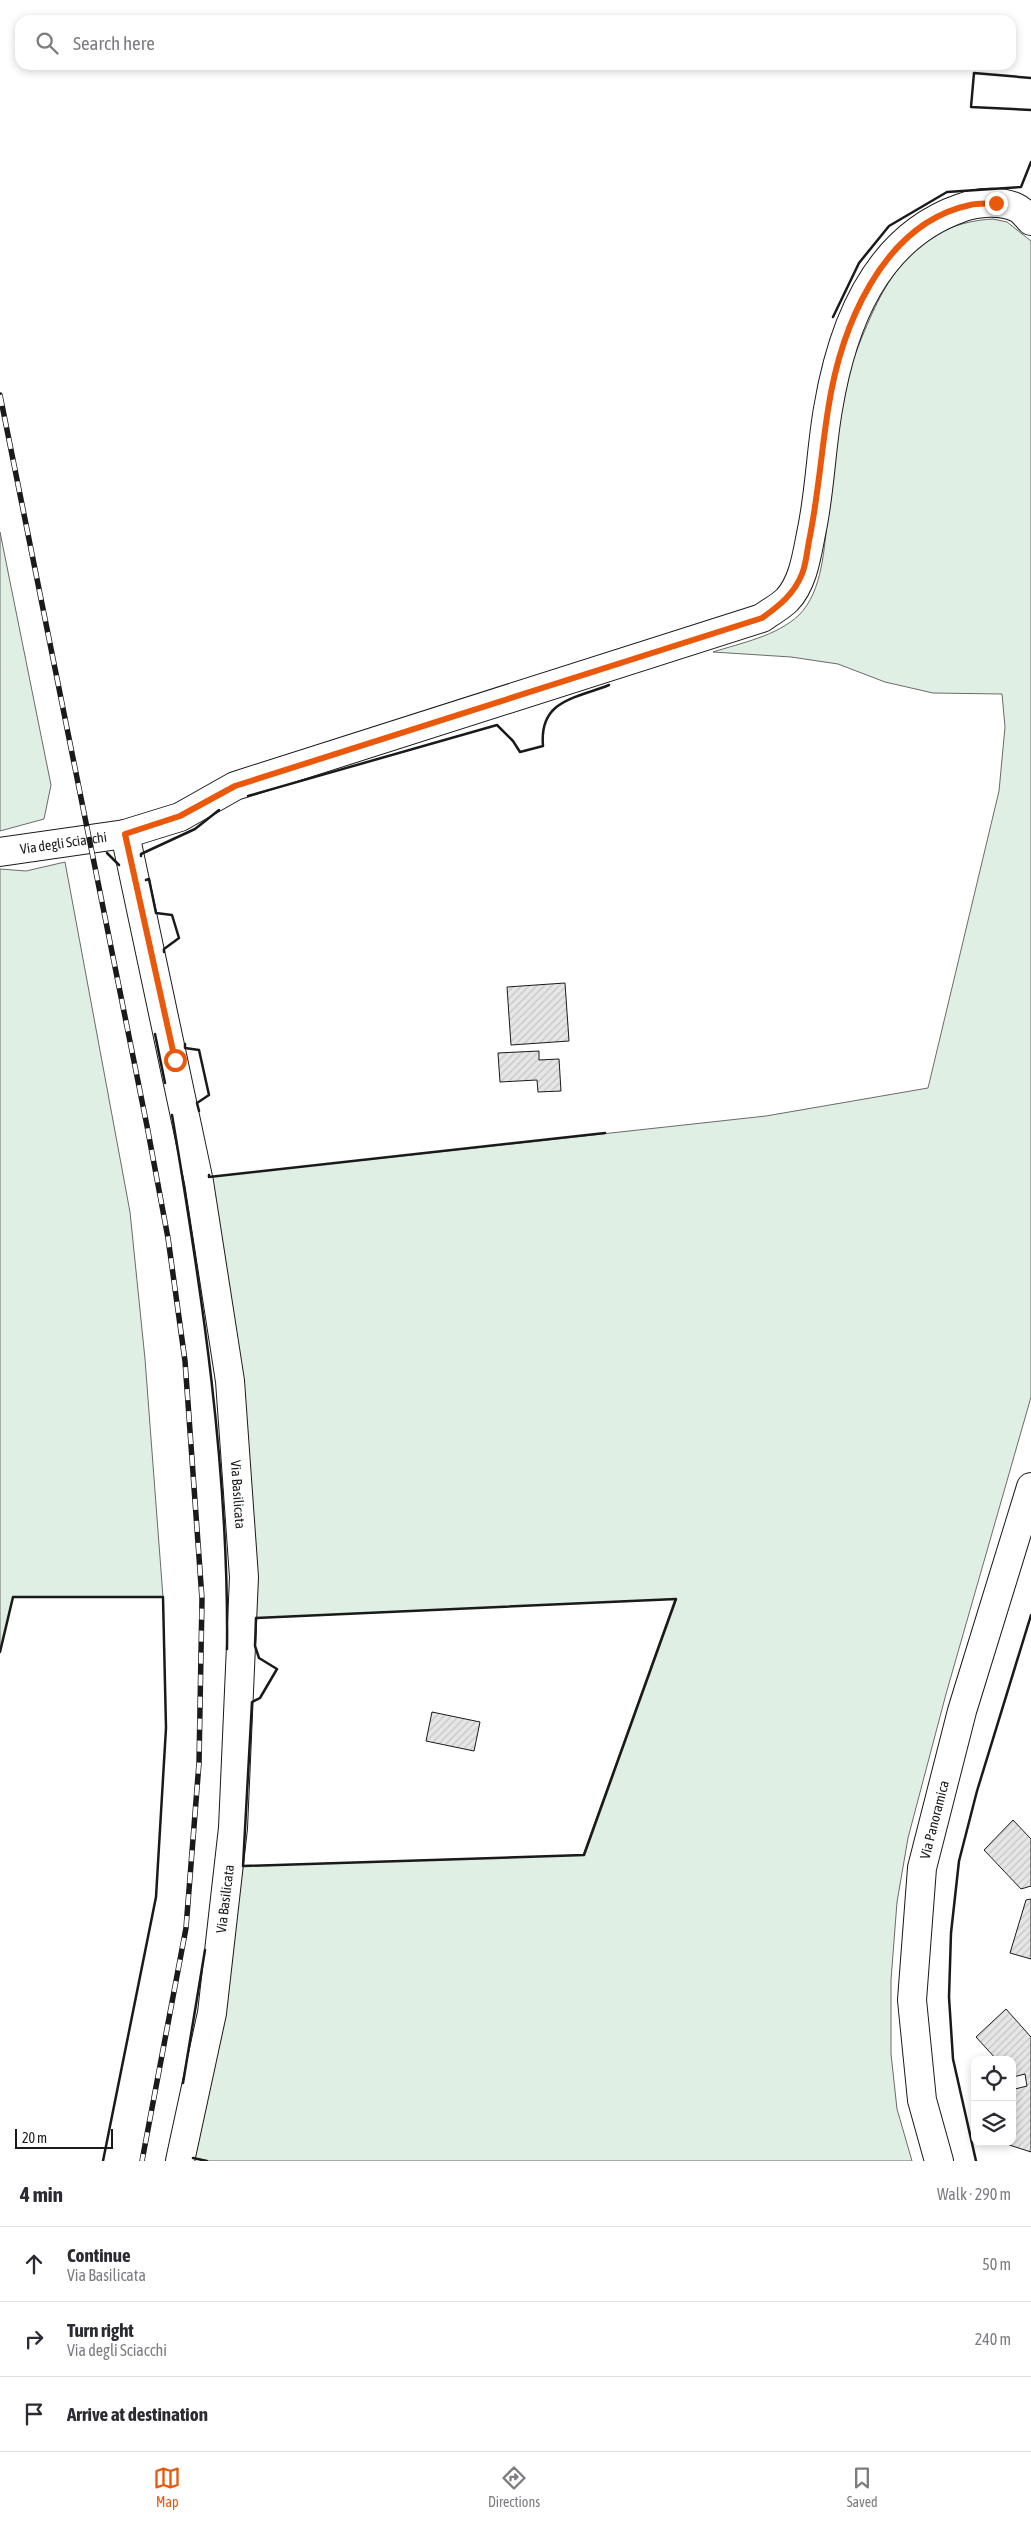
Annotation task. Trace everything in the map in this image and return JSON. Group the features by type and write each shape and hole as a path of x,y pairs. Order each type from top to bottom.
{"street":[{"name":"Via degli Sciacchi","path":"0,852 125,834 180,816 235,786 762,618 787,600 802,574 818,499 828,409 843,348 859,302 874,276 897,249 917,230 943,214 970,205 996,203 1018,208 1031,221"},
{"name":"Via Basilicata","path":"125,834 175,1060 200,1192 230,1381 244,1577 233,1828 212,2014 180,2161"},
{"name":"Via Panoramica","path":"939,2161 922,2100 912,2000 922,1868 962,1711 1031,1487"}],"green space":[{"path":"993,219 1007,222 1031,241 1031,1397 946,1694 908,1838 897,1902 891,1980 891,2054 897,2109 912,2161 207,2161 193,2158 221,2032 243,1866 583,1855 675,1599 256,1618 209,1177 766,1116 928,1088 999,791 1005,727 1002,694 933,693 885,682 838,664 791,657 713,652 770,634 799,615 807,605 818,581 821,568 843,395 855,354 875,308 898,269 912,253 928,240 947,229 968,222"},
{"path":"0,532 51,785 44,819 0,831"},
{"path":"65,862 130,1212 145,1359 163,1597 13,1597 0,1652 0,869 26,871"}],"building":[{"path":"565,983 569,1041 511,1045 507,987"},
{"path":"539,1051 539,1060 559,1059 561,1091 538,1092 537,1080 500,1082 498,1053"},
{"path":"432,1712 480,1722 474,1751 426,1741"},
{"path":"1013,1820 1031,1839 1031,1886 1021,1889 984,1850"},
{"path":"1031,1899 1031,1959 1010,1953 1026,1900"},
{"path":"1006,2009 1031,2037 1031,2152 1012,2146 1016,2146 1016,2089 1027,2086 1025,2074 1016,2076 1016,2056 993,2056 976,2037"}],"railway":[{"path":"0,395 147,1126 168,1238 185,1361 202,1599 199,1763 186,1928 142,2161"}],"wall":[{"path":"1031,78 974,73 971,107 1031,110"},
{"path":"833,317 859,263 889,226 947,192 1021,187 1031,162"},
{"path":"248,796 497,725 513,741 520,752 543,746 543,731 547,719 553,710 572,698 609,685"},
{"path":"141,856 141,854 195,829 219,810"},
{"path":"107,853 119,865"},
{"path":"146,880 149,879 156,913 172,915 179,938 164,949 164,952"},
{"path":"155,1034 165,1083"},
{"path":"185,1044 185,1048 199,1050 209,1095 197,1103 199,1111"},
{"path":"172,1115 194,1248 212,1381 223,1515 227,1649"},
{"path":"209,1175 209,1177 605,1133"},
{"path":"0,1652 13,1597 163,1597 166,1728 156,1897 103,2161"},
{"path":"676,1599 584,1855 243,1866 252,1702 260,1698 277,1669 259,1658 255,1646 256,1618 676,1599"},
{"path":"976,2161 953,2059 949,1997 951,1933 959,1861 977,1791 1031,1615"},
{"path":"183,2083 205,1950"},
{"path":"193,2158 207,2161"}],"route":[{"path":"175,1060 125,834 180,816 235,786 762,618 787,600 802,574 818,499 828,409 843,348 859,302 874,276 897,249 917,230 943,214 970,205 996,203"}]}
